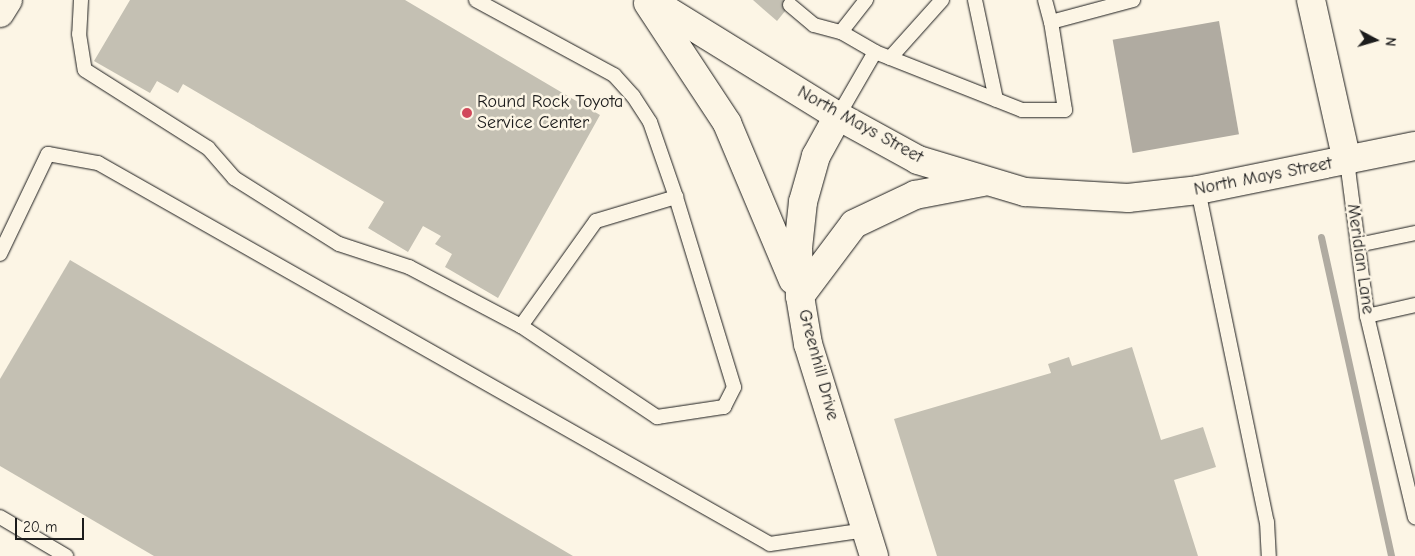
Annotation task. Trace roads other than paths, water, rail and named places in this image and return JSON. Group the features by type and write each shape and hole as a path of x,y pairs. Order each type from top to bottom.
{"main road":[{"path":"0,13 8,0"},
{"path":"646,0 727,124 800,296"},
{"name":"North Mays Street","path":"650,0 838,116 918,160 1025,192 1128,198 1198,190 1304,167 1347,161 1403,149"},
{"name":"Meridian Lane","path":"1311,0 1337,109 1347,161"},
{"path":"1304,167 1322,143 1337,109 1363,139 1403,149"},
{"name":"Greenhill Drive","path":"838,116 816,156 804,202 798,248 800,296 808,344 874,556"},
{"path":"800,296 854,224 915,195 986,181"}],"lane":[{"path":"81,0 79,34 85,70 208,148 234,178 339,244 409,267 521,326 657,418 724,407 734,387 676,197 650,122 633,96 614,75 476,0"},
{"path":"840,32 866,0"},
{"path":"890,58 942,0"},
{"path":"975,0 996,100"},
{"path":"790,5 814,25 840,32 876,52 1022,110 1065,110 1051,22 1044,0"},
{"path":"1051,22 1115,2 1133,0"},
{"path":"838,116 876,52"},
{"path":"0,254 48,154 98,163 770,544 866,530"},
{"name":"Meridian Lane","path":"1347,161 1367,316 1415,516"},
{"path":"1198,190 1267,522 1269,556"},
{"path":"521,326 596,221 676,197"},
{"path":"1358,245 1415,233"},
{"path":"1367,316 1415,304"},
{"path":"0,517 66,556"}],"waterway":[{"path":"1321,237 1391,556"}],"place":[{"name":"Round Rock Toyota Service Center","path":"467,113"}]}
